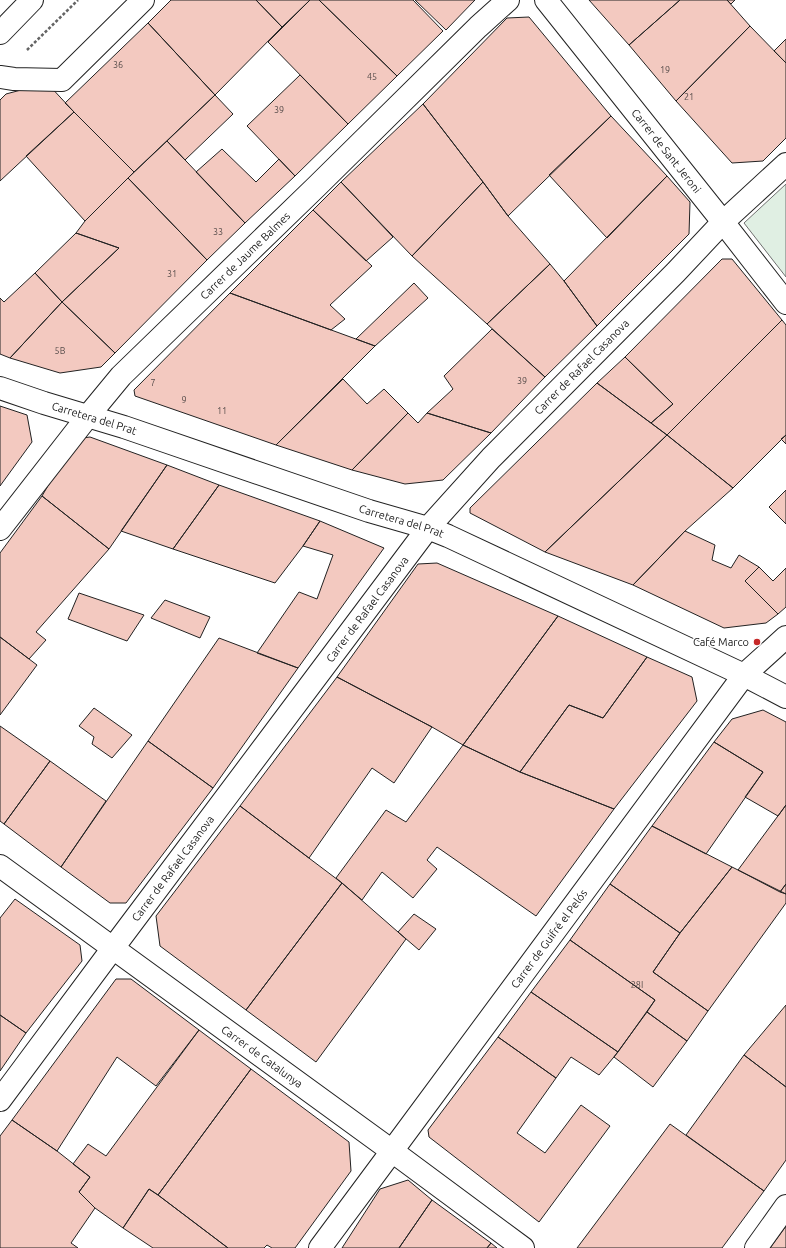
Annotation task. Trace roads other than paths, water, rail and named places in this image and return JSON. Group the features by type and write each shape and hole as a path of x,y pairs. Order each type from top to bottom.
{"street":[{"path":"0,33 32,0"},
{"path":"0,77 14,79 62,80 143,0"},
{"name":"Carrer de Jaume Balmes","path":"0,529 121,376 311,192 478,27 508,0"},
{"name":"Carrer de Sant Jeroni","path":"546,0 786,303"},
{"name":"Carrer de Rafael Casanova","path":"0,1100 112,948 428,528 491,458 676,272 723,222 786,164"},
{"name":"Carretera del Prat","path":"0,388 124,427 369,511 428,528 744,675 786,697"},
{"name":"Carrer de Guifré el Pelós","path":"320,1248 744,675 786,637"},
{"name":"Carrer de Catalunya","path":"0,866 523,1248"},
{"path":"756,1248 786,1206"}],"place":[{"name":"Café Marco","path":"757,642"}]}
